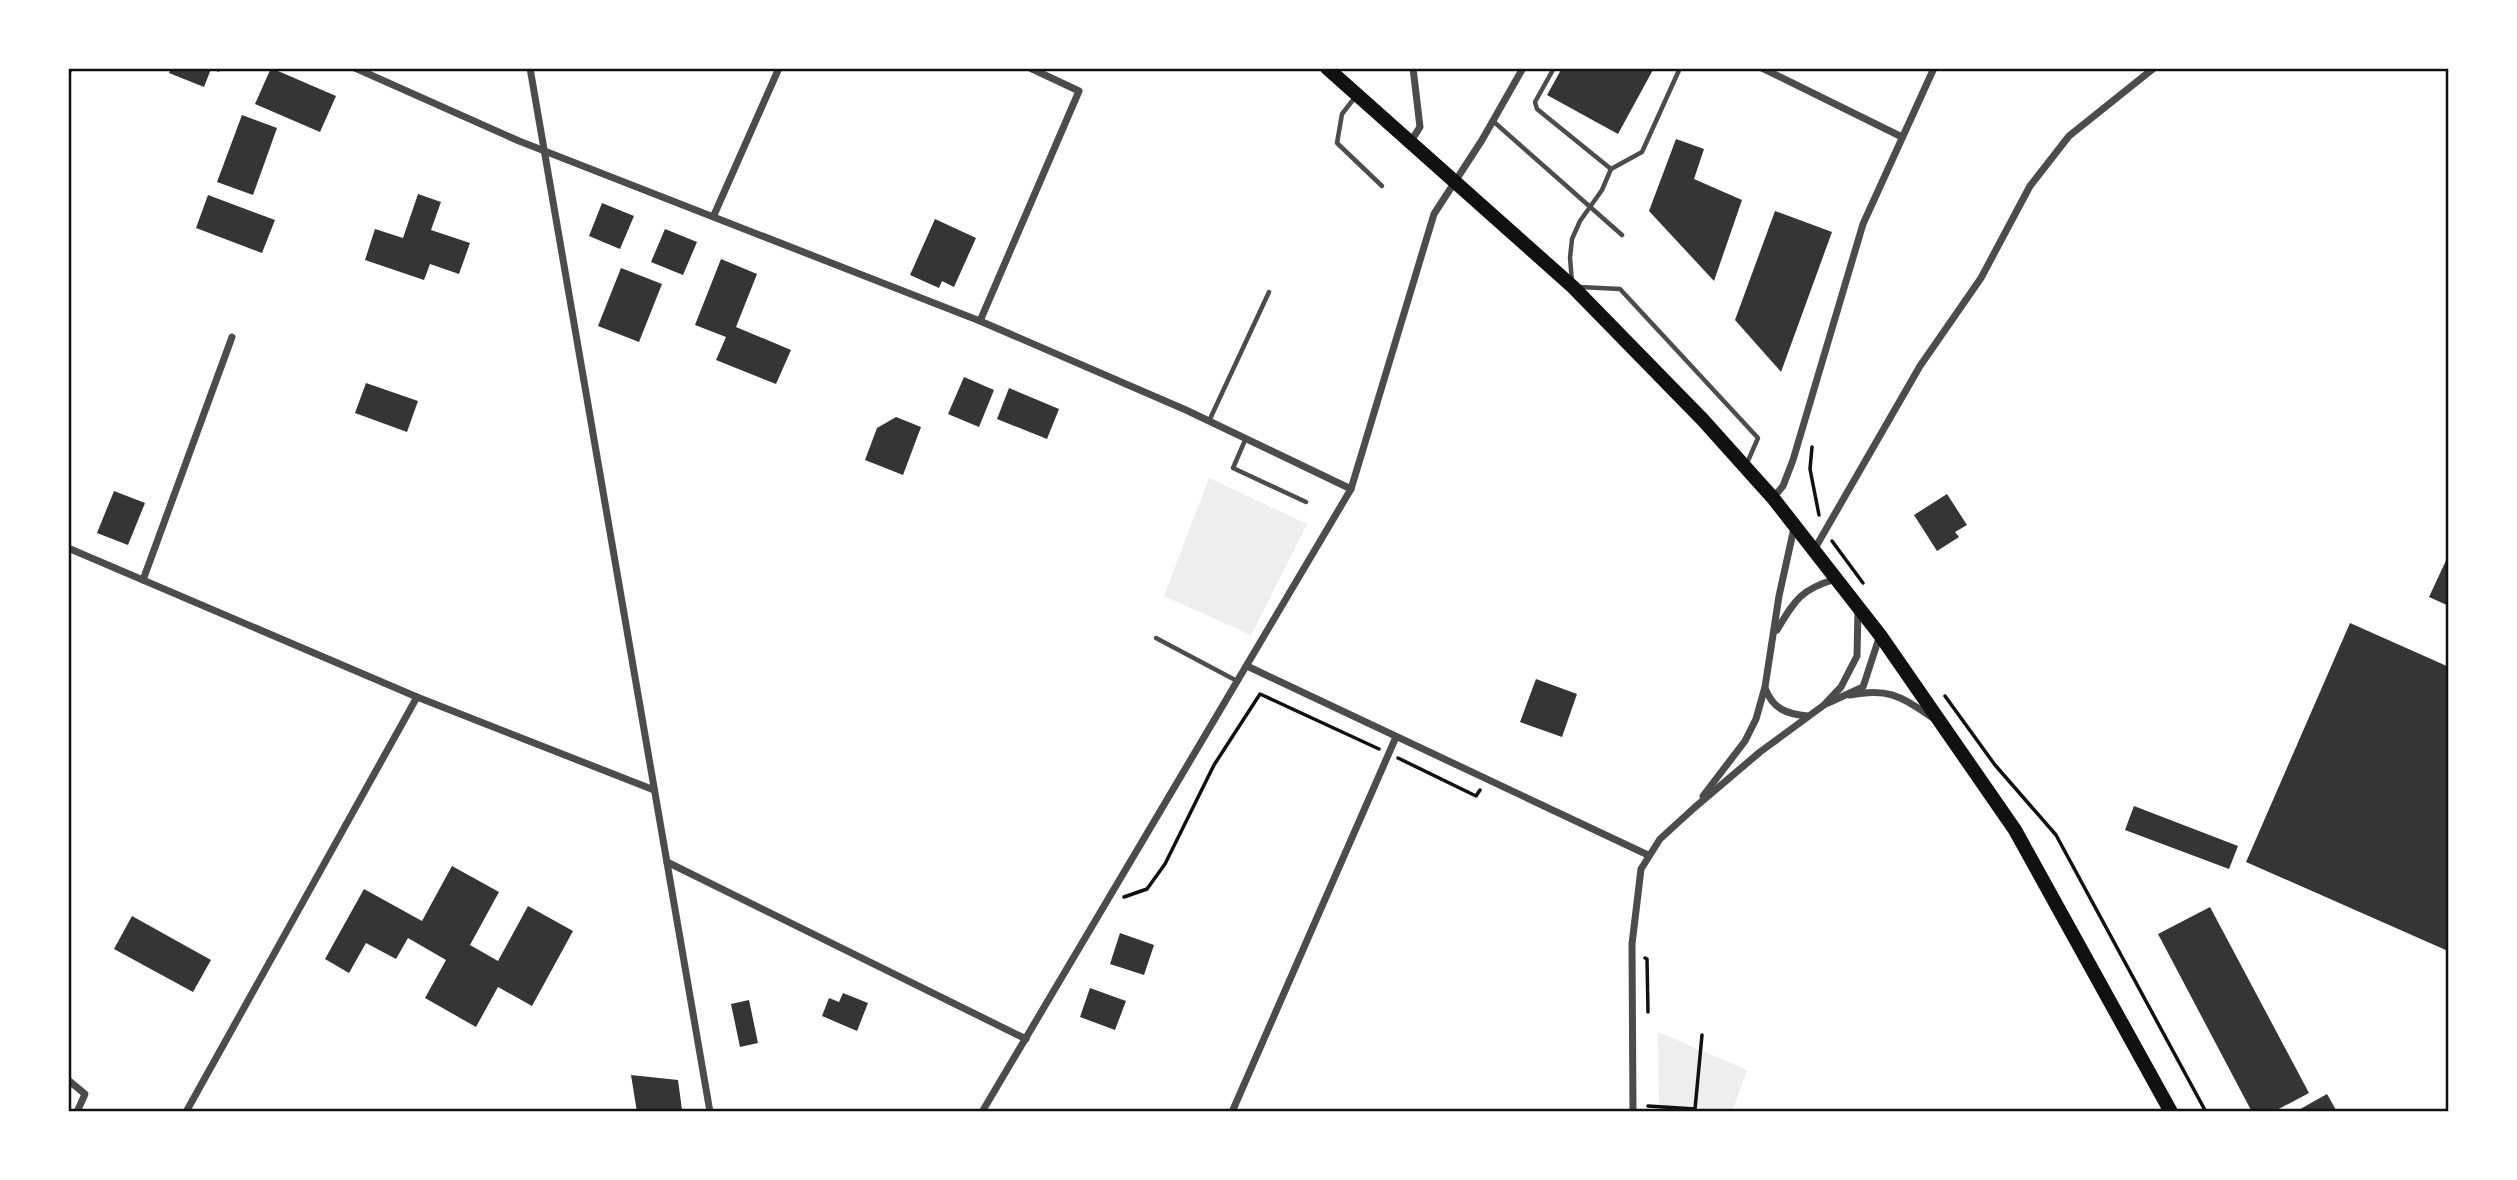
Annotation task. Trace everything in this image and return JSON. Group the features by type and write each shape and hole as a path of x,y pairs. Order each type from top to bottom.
{"main road":[{"path":"1327,68 1573,287 1686,401 1773,498 1880,635 1947,727 2015,830 2171,1112"}],"street":[{"path":"355,68 544,149 980,321 1209,421 1351,489"},
{"path":"530,68 710,1112"},
{"path":"714,215 779,68"},
{"path":"980,321 1079,91 1030,68"},
{"path":"1410,141 1420,127 1413,68"},
{"path":"982,1112 1351,489 1434,214 1523,68"},
{"path":"1762,68 1902,137"},
{"path":"1773,498 1783,486 1793,460 1863,224 1934,68"},
{"path":"1814,550 1920,366 1981,278 2030,186 2069,136 2154,68"},
{"path":"143,580 232,337"},
{"path":"1694,808 1745,741 1756,719 1765,687 1794,525"},
{"path":"68,548 417,696 654,790"},
{"path":"1774,634 1803,592 1811,586 1837,579"},
{"path":"1633,1112 1632,944 1637,886 1648,855 1694,808 1760,752 1824,705 1841,687 1857,656 1857,604"},
{"path":"1850,695 1863,687 1880,635"},
{"path":"1247,666 1648,855"},
{"path":"1765,687 1770,702 1788,714 1808,716"},
{"path":"1824,705 1850,695 1876,690 1904,699 1947,727"},
{"path":"186,1112 417,696"},
{"path":"1232,1112 1396,737"},
{"path":"667,862 1026,1039"},
{"path":"68,1080 85,1094 77,1112"}],"lane":[{"path":"1554,68 1535,102 1537,109 1611,169"},
{"path":"1680,68 1642,152 1611,169 1572,239 1570,258 1573,287 1620,289 1758,438 1746,467"},
{"path":"1357,94 1342,114 1336,143 1382,186"},
{"path":"1493,121 1622,235"},
{"path":"1209,421 1269,292"},
{"path":"1246,438 1233,468 1306,502"},
{"path":"1156,638 1238,681"}],"path":[{"path":"1812,446 1812,490 1825,531 1866,587"},
{"path":"1938,687 1995,765 2056,835 2206,1112"},
{"path":"1112,894 1123,897 1147,889 1165,864 1214,765 1260,694 1476,796 1487,779"},
{"path":"1648,1106 1695,1109 1702,1035"}],"shaded area":[{"path":"1209,478 1307,524 1251,635 1164,596"},
{"path":"1658,1032 1747,1070 1732,1112 1659,1112"}],"building":[{"path":"171,68 221,68 219,72 211,69 204,87 169,73"},
{"path":"271,68 336,96 320,132 255,104"},
{"path":"1562,68 1654,68 1618,134 1547,95"},
{"path":"242,115 277,128 253,195 217,182"},
{"path":"1676,139 1704,149 1694,179 1742,200 1714,281 1649,211"},
{"path":"418,194 441,202 431,230 470,243 459,274 430,264 424,280 365,260 375,229 403,238"},
{"path":"208,195 275,220 262,253 196,228"},
{"path":"602,203 634,216 620,249 589,236"},
{"path":"1775,211 1832,232 1781,372 1735,320"},
{"path":"935,219 976,238 954,287 942,281 939,288 910,275"},
{"path":"665,229 697,242 683,275 651,262"},
{"path":"721,259 757,274 736,327 791,350 776,384 716,360 726,337 695,325"},
{"path":"621,268 662,284 639,342 598,326"},
{"path":"964,377 994,390 979,427 948,414"},
{"path":"366,383 418,401 407,432 355,413"},
{"path":"1009,388 1059,409 1047,439 997,419"},
{"path":"896,417 921,427 903,475 865,460 877,428"},
{"path":"114,491 145,503 128,545 97,533"},
{"path":"1947,494 1967,525 1955,532 1959,537 1937,551 1914,515"},
{"path":"2449,554 2449,606 2429,597"},
{"path":"2350,623 2449,667 2448,951 2246,862"},
{"path":"1536,679 1577,694 1562,737 1520,722"},
{"path":"2134,806 2238,846 2229,869 2125,830"},
{"path":"452,866 499,892 470,945 498,961 528,906 573,931 532,1006 498,987 476,1027 425,998 446,960 408,938 396,959 366,943 349,973 325,959 364,889 422,921"},
{"path":"2210,907 2309,1093 2273,1112 2252,1112 2158,934"},
{"path":"132,916 211,960 193,992 114,949"},
{"path":"1120,933 1154,945 1144,975 1110,964"},
{"path":"1090,988 1126,1001 1115,1030 1080,1017"},
{"path":"843,993 868,1003 857,1031 822,1016 829,998 839,1002"},
{"path":"749,1000 758,1043 740,1047 731,1004"},
{"path":"631,1075 678,1080 682,1110 637,1112"},
{"path":"2327,1094 2336,1110 2295,1112"}]}
